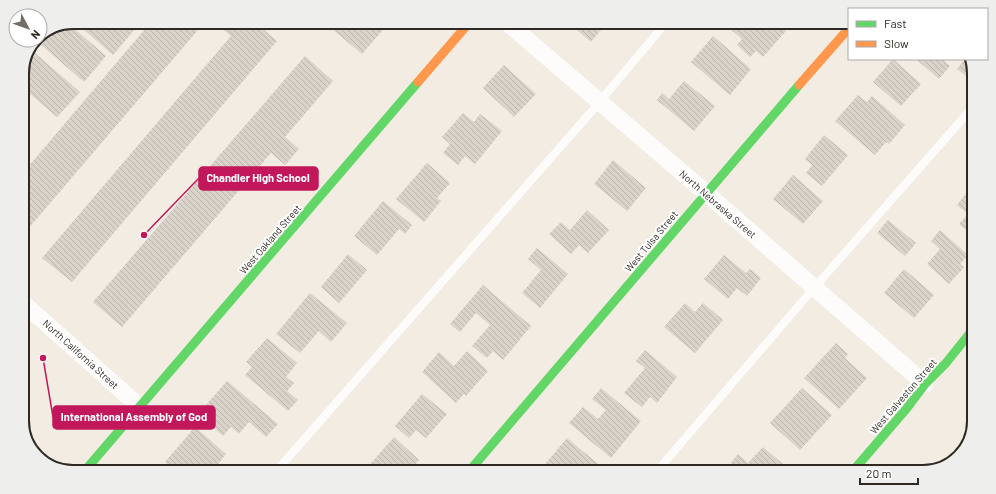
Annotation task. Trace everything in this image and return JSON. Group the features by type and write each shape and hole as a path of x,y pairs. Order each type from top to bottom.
{"street":[{"name":"West Oakland Street","path":"90,465 464,29"},
{"name":"North Nebraska Street","path":"515,29 926,384"},
{"name":"West Tulsa Street","path":"474,465 848,29"},
{"name":"North California Street","path":"29,308 140,407"},
{"name":"West Galveston Street","path":"858,465 967,337"}],"lane":[{"path":"282,465 600,102 661,29"},
{"path":"662,465 815,287 967,114"}],"building":[{"path":"75,29 106,56 84,82 45,48 48,48 48,36 56,32"},
{"path":"83,29 135,29 113,55"},
{"path":"145,29 199,29 29,228 29,166"},
{"path":"222,29 263,29 277,41 72,282 42,258 231,36"},
{"path":"332,29 384,29 362,54"},
{"path":"576,29 602,29 591,42"},
{"path":"730,29 784,29 786,31 763,57 756,51 750,57 737,45 742,39"},
{"path":"713,36 751,69 730,95 691,62"},
{"path":"35,53 80,92 57,117 29,93 29,70 32,57"},
{"path":"305,56 333,81 285,137 299,149 285,165 271,153 122,327 93,302"},
{"path":"892,60 894,60 921,84 901,106 873,82"},
{"path":"917,60 943,60 950,66 939,79"},
{"path":"965,60 967,77 957,69"},
{"path":"504,65 536,94 514,117 483,88"},
{"path":"684,81 715,106 694,131 657,100 662,93 669,99"},
{"path":"858,95 867,102 872,96 905,125 889,144 886,142 875,155 835,121"},
{"path":"463,113 474,122 480,114 502,131 475,164 465,156 458,165 443,153 450,144 442,137"},
{"path":"824,135 848,155 822,186 806,173 812,165 805,159"},
{"path":"613,160 646,188 627,211 594,184"},
{"path":"427,163 450,183 437,198 441,201 424,222 396,199"},
{"path":"793,175 823,201 803,224 773,199"},
{"path":"967,192 967,213 957,205"},
{"path":"383,201 412,225 405,234 399,229 377,255 354,236"},
{"path":"587,210 609,230 588,253 579,245 571,254 549,234 561,222 570,230"},
{"path":"967,215 967,231 959,224"},
{"path":"888,220 916,243 905,256 877,233"},
{"path":"940,230 967,254 960,264 964,267 949,284 927,264 940,249 931,241"},
{"path":"537,248 568,274 540,308 522,293 541,270 528,259"},
{"path":"348,254 367,270 339,303 321,287"},
{"path":"724,255 746,273 750,269 761,278 747,296 737,288 728,299 704,279"},
{"path":"904,269 934,295 914,318 884,293"},
{"path":"483,285 531,326 503,360 493,351 487,358 472,346 490,325 476,313 460,332 450,324"},
{"path":"310,293 347,323 331,342 319,331 300,353 276,334"},
{"path":"685,303 695,312 703,303 723,320 695,353 664,327"},
{"path":"267,338 297,363 286,377 294,383 287,391 298,400 288,411 245,375 252,367 246,362"},
{"path":"836,343 848,354 845,358 867,378 839,409 804,378"},
{"path":"645,350 677,377 657,403 650,397 642,407 624,393 645,368 636,361"},
{"path":"467,351 488,371 466,396 464,394 456,403 422,372 439,352 454,366"},
{"path":"227,381 278,424 266,437 249,422 239,434 231,427 223,436 207,422 215,412 206,405"},
{"path":"601,388 641,421 611,458 569,423 583,407 598,419 606,410 592,399"},
{"path":"802,388 832,415 800,450 770,423"},
{"path":"422,394 447,414 426,438 416,430 409,438 395,426"},
{"path":"195,427 226,454 217,465 168,465 165,462"},
{"path":"394,437 419,460 415,465 370,465"},
{"path":"567,438 599,465 548,465 546,463"},
{"path":"763,447 784,465 733,465 731,463 738,454 748,463"}],"traffic: fast":[{"path":"90,465 418,82"},
{"path":"474,465 799,85"},
{"path":"858,465 907,408 925,384 946,363 967,337"}],"traffic: slow":[{"path":"418,82 464,29"},
{"path":"799,85 848,29"}],"place":[{"name":"Chandler High School","path":"144,235"},
{"name":"International Assembly of God","path":"43,358"}]}
